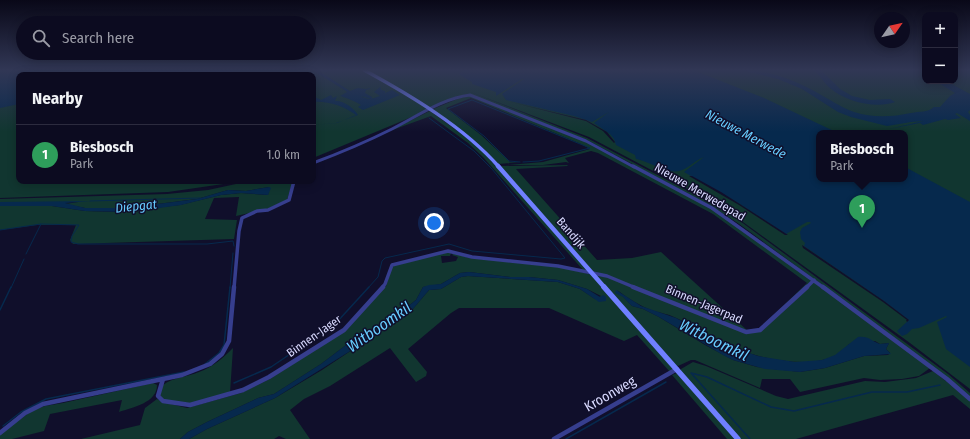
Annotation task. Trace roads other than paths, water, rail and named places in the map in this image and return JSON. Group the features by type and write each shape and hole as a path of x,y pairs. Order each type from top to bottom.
{"main road":[{"name":"Bandijk","path":"404,90 487,152 738,439"}],"street":[{"name":"Nieuwe Merwedepad","path":"430,110 463,96 469,95 586,141 718,211 947,379 970,399"},
{"path":"316,162 386,132 430,110"},
{"path":"0,433 25,413 43,404 196,371 204,368 215,360 225,350 229,341 239,231 242,218 257,212 268,210 290,200 293,184"},
{"name":"Binnen-Jager","path":"163,379 158,396 163,401 183,404 197,404 234,394 251,387 344,330 385,284 392,265 426,256 448,251 472,257 558,266 593,274"},
{"name":"Binnen-Jagerpad","path":"593,274 607,276 623,281 746,332 760,330 814,280"},
{"name":"Kroonweg","path":"554,439 677,369"}],"water":[{"path":"0,90 16,90 16,105 0,108"},
{"path":"366,90 365,93 372,98 380,96 374,92 376,90 385,91 385,93 393,90 400,95 363,110 358,107 361,105 360,104 340,96 347,92 346,91"},
{"path":"491,90 504,90 496,96 496,92"},
{"name":"Nieuwe Merwede","path":"507,90 745,90 832,130 816,130 816,182 908,182 908,169 970,202 970,367 946,349 937,322 947,317 946,316 919,328 912,329 907,334 902,336 897,331 909,320 804,246 805,243 801,239 800,232 802,228 811,223 810,222 807,222 786,234 740,204 684,172 704,157 679,171 669,171 636,159 635,155 616,145 610,134 594,123 609,112 592,122 574,116 506,100 502,94"},
{"path":"804,90 813,90 854,112 875,116 926,111 934,107 940,107 950,96 955,93 951,90 964,90 970,94 970,110 968,112 970,115 970,121 957,113 955,114 961,118 945,119 923,125 920,123 889,129 923,121 887,126 851,117 838,112"},
{"path":"833,90 843,90 852,96 870,100 890,99 895,102 879,105 861,103"},
{"path":"331,95 333,98 337,96 335,101 348,105 358,115 343,120 356,115 336,105 325,102 316,102 316,98 321,100"},
{"path":"269,187 271,188 268,195 241,193 221,195 181,205 130,212 85,211 52,206 0,206 0,202 91,201 65,203 85,208 126,208 197,199 228,190 246,191"},
{"name":"Witboomkil","path":"469,272 510,277 558,280 587,289 600,297 603,295 606,297 606,301 599,302 580,289 558,282 468,276 461,277 441,289 429,290 412,310 387,328 275,398 207,429 189,439 180,439 188,432 207,422 258,398 274,394 321,364 362,333 385,323 397,315 416,300 423,287 441,284 460,273"},
{"name":"Witboomkil","path":"616,290 641,306 676,318 728,346 758,356 795,362 822,360 835,355 858,337 868,338 880,344 889,343 886,349 891,354 864,356 825,368 800,372 765,369 733,360 723,355 659,317 643,309 632,306 623,297 615,293"}],"waterway":[{"path":"520,162 509,161 484,136 448,109 472,100 590,148 539,161 523,162"},
{"path":"368,288 378,277 382,261 385,258 449,244 472,251 561,259 565,258 492,169 474,151 429,118"},
{"name":"Diepgat","path":"90,201 200,198"},
{"path":"0,230 41,224"},
{"path":"26,254 41,224"},
{"path":"41,224 79,225 72,236 71,242 78,244 207,244 233,241 234,246"},
{"path":"230,288 233,253"},
{"path":"11,288 24,259"},
{"path":"0,310 11,287"},
{"path":"205,364 219,353 224,345 230,287"},
{"path":"234,383 271,367 336,323 369,287"},
{"path":"3,426 21,412 46,399 184,372"},
{"path":"750,439 691,373 707,377 771,407 794,411 872,392 907,392 940,385"},
{"path":"566,439 666,382"}],"place":[{"name":"Biesbosch","path":"862,228"}]}
